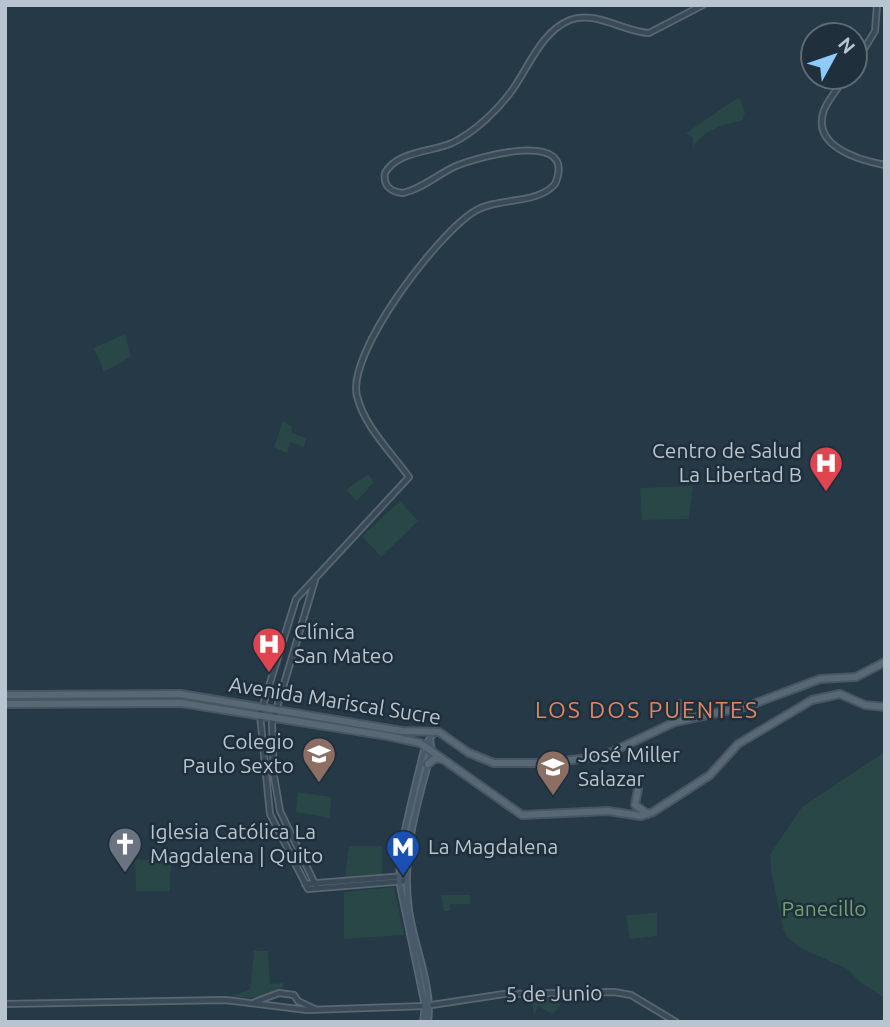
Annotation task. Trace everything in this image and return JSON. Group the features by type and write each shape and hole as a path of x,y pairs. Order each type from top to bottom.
{"main road":[{"name":"Avenida Mariscal Sucre","path":"5,704 181,703 402,730 435,731 485,761 548,763 607,755 660,728 691,718 748,706 820,679 850,678 885,662"},
{"name":"Avenida Mariscal Sucre","path":"5,695 180,694 262,712"},
{"path":"428,748 522,815 608,811 641,816 649,814 710,775 738,744 812,700 840,694 865,705 885,707"},
{"path":"678,704 683,713 691,718"},
{"name":"Avenida Mariscal Sucre","path":"275,714 388,736 428,748"},
{"path":"423,1022 428,1006 399,878 400,860 430,739 435,731"},
{"path":"428,748 428,764 407,859 406,878 414,943 428,1006 428,1022"},
{"path":"428,764 436,758 446,760"},
{"path":"638,789 635,805 649,814"},
{"path":"400,860 407,859"}],"street":[{"path":"406,878 307,886 270,814 264,779 262,712 293,605 409,477 363,414 356,390 359,368 391,304 467,217 477,209 543,193 556,182 558,169 554,158 534,150 470,162 408,192 394,192 386,185 385,173 396,160 453,142 491,115 513,89 551,33 560,25 585,17 649,33 703,5"},
{"path":"869,41 875,31 877,5"},
{"path":"837,91 825,108 824,132 829,142 842,151 885,165"},
{"path":"315,886 280,811 274,776 275,714 317,576"},
{"name":"5 de Junio","path":"5,1004 225,1000 293,1009 316,1009 428,1006 503,994 614,992 631,995 676,1022"},
{"path":"252,1003 290,993 298,1001 316,1009"},
{"path":"276,995 276,1003 280,1007"},
{"path":"293,1009 298,1001"}],"green space":[{"path":"739,97 745,112 743,120 709,132 693,147 693,138 686,133"},
{"path":"125,334 131,357 104,372 94,348"},
{"path":"283,421 292,427 291,432 306,438 304,447 290,442 287,453 274,447"},
{"path":"368,474 374,482 357,501 346,490"},
{"path":"693,486 689,519 642,520 640,488"},
{"path":"400,501 418,521 381,557 362,536"},
{"name":"Panecillo","path":"885,752 885,998 861,983 847,969 799,947 788,938 783,929 770,854 802,807"},
{"path":"298,792 331,797 330,818 296,812"},
{"path":"349,846 382,846 382,875 345,878"},
{"path":"135,859 171,861 170,891 136,891"},
{"path":"394,887 404,935 344,939 344,892"},
{"path":"441,895 470,895 470,904 450,904 450,911 444,911"},
{"path":"657,913 657,936 630,939 626,915"},
{"path":"254,951 268,951 270,984 283,983 283,987 262,998 228,997 250,990"},
{"path":"531,997 559,998 560,1006 552,1014 538,1006 534,1015"}],"place":[{"name":"Centro de Salud La Libertad B","path":"826,493"},
{"name":"Clínica San Mateo","path":"269,674"},
{"name":"Colegio Paulo Sexto","path":"319,784"},
{"name":"José Miller Salazar","path":"553,797"},
{"name":"Iglesia Católica La Magdalena | Quito","path":"125,874"},
{"name":"La Magdalena","path":"403,877"}],"district":[{"name":"LOS DOS PUENTES","path":"647,710"}]}
